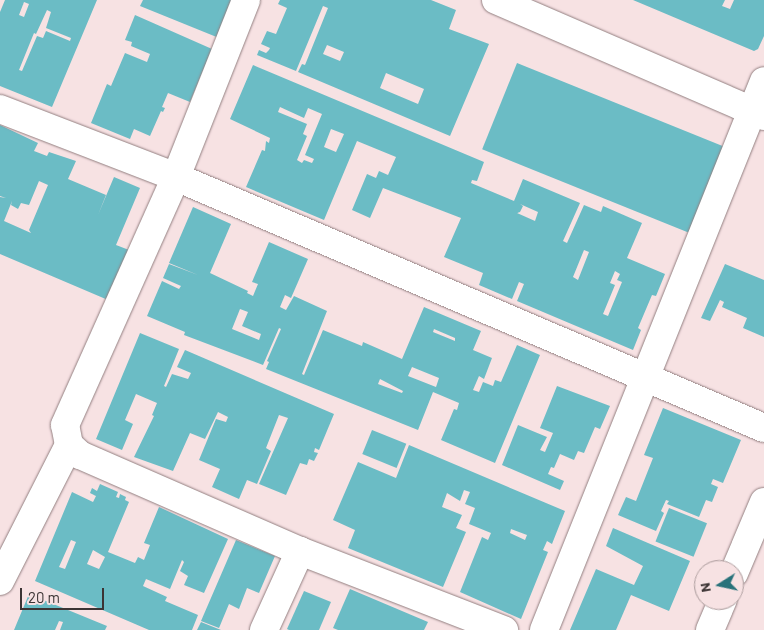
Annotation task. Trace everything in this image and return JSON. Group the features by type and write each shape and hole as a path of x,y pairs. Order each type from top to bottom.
{"street":[{"path":"246,0 176,177 65,425 69,445 80,456 300,551 504,630"},
{"path":"496,0 758,113"},
{"path":"544,630 646,377 758,113 764,81"},
{"path":"0,109 176,177 764,428"},
{"path":"0,581 69,445"},
{"path":"739,560 764,502"},
{"path":"264,630 300,551"},
{"path":"710,630 719,610"}],"building":[{"path":"5,0 97,0 52,107 0,86 0,12","holes":["24,2 29,4 24,17 19,15","47,10 51,12 46,28 71,38 70,41 46,31 43,38 37,36 22,71 19,70 34,33 36,34"]},
{"path":"143,0 235,0 219,38 140,6"},
{"path":"280,0 431,0 456,10 449,29 489,44 450,136 298,72 302,64 305,65 328,8 323,6 296,71 257,55 259,50 266,53 269,50 270,48 261,44 267,31 276,34 287,8 278,4","holes":["327,45 344,52 340,61 323,54","386,73 424,89 418,104 380,88"]},
{"path":"633,0 725,0 722,6 730,9 734,0 764,0 764,36 758,49 754,51"},
{"path":"135,15 212,49 190,102 168,93 162,107 165,108 163,112 161,111 150,136 134,129 130,139 91,123 107,84 111,86 125,53 147,62 150,54 131,46 132,42 125,40"},
{"path":"517,63 724,147 689,233 482,149"},
{"path":"253,65 484,162 477,181 472,180 471,183 514,201 523,179 580,203 563,241 567,243 584,205 601,212 603,206 642,223 627,258 665,274 656,296 652,295 638,328 641,330 633,350 517,301 524,284 519,282 512,299 479,285 483,273 444,257 461,218 383,188 370,218 352,210 367,174 376,178 379,171 388,175 396,157 357,141 324,220 246,187 262,150 265,151 266,141 269,143 270,138 230,119","holes":["280,107 304,118 308,108 322,114 305,155 314,159 312,163 304,160 302,163 297,160 307,136 303,134 307,124 278,112","331,129 344,134 336,152 324,147","520,204 538,212 535,221 517,213 520,212 523,206","584,250 589,252 578,280 573,277","615,271 620,274 617,280 622,282 608,316 603,314 615,285 610,283"]},
{"path":"0,125 38,143 34,151 47,156 49,152 76,161 68,179 106,195 98,215 114,177 140,188 116,245 129,250 108,300 0,254 0,197 6,198 0,196","holes":["39,181 48,185 29,230 31,233 4,221 12,201 11,205 18,209 21,203 29,205"]},
{"path":"193,207 231,224 210,273 248,291 247,293 253,296 258,284 252,282 269,242 308,259 291,298 285,295 280,307 286,310 294,296 327,311 302,374 304,375 323,330 362,346 363,342 402,359 424,307 481,331 473,350 492,358 484,379 479,376 473,390 479,392 483,382 493,386 495,380 501,382 517,345 540,355 495,463 441,440 454,409 457,410 459,403 433,392 418,430 266,369 269,362 267,361 281,329 279,328 263,365 184,335 185,332 147,316 162,281 179,289 181,286 163,278 169,264 198,275 169,263","holes":["240,309 248,312 242,326 261,334 259,340 232,329","434,329 455,338 455,341 433,332","412,367 439,378 436,387 408,376","380,379 403,391 402,393 378,384"]},
{"path":"725,264 764,280 764,337 743,328 747,318 722,307 724,302 720,300 710,321 701,318"},
{"path":"140,333 179,349 164,386 166,387 172,374 188,379 191,373 177,367 185,350 334,414 319,450 315,448 314,452 318,453 314,461 309,459 307,465 300,463 286,495 259,484 288,418 279,415 266,448 271,451 257,484 247,480 239,499 212,487 220,469 199,460 216,419 226,422 228,417 218,412 205,439 190,433 173,471 134,457 154,416 152,415 157,403 136,394 125,420 133,424 122,450 96,439"},
{"path":"557,386 610,406 600,429 595,427 584,453 578,451 574,460 560,454 554,468 551,467 548,474 564,481 560,490 502,465 518,425 547,437 540,450 545,452 553,433 540,428"},
{"path":"663,408 741,440 723,483 713,479 711,484 718,487 712,502 706,500 699,517 667,504 669,501 666,500 661,511 664,513 656,531 618,515 626,497 636,501 653,458 644,455"},
{"path":"372,430 406,444 397,468 362,454"},
{"path":"409,445 565,511 552,544 547,541 543,550 548,552 521,619 460,592 482,537 488,540 491,533 469,524 475,508 465,504 470,492 464,490 460,501 447,493 442,507 462,515 456,528 466,532 443,587 348,548 355,530 333,520 358,462 396,478","holes":["511,529 527,535 525,540 510,533"]},
{"path":"100,484 118,492 116,497 119,498 120,494 126,497 125,500 129,502 108,552 135,563 138,557 144,560 150,545 144,543 159,507 228,539 204,593 184,585 188,576 180,571 184,562 182,560 170,589 146,579 143,586 167,597 165,601 198,615 192,630 149,630 35,581 72,492 93,502 96,496 90,493 92,488 97,491","holes":["71,540 76,542 65,569 59,567","93,550 105,557 99,569 87,564"]},
{"path":"669,508 707,523 694,557 656,541"},
{"path":"613,528 690,561 669,611 631,595 616,630 570,630 596,569 634,585 643,566 606,546"},
{"path":"236,540 275,556 259,593 247,588 239,609 229,604 219,628 201,621"},
{"path":"350,589 428,622 424,630 338,630 333,628"},
{"path":"304,591 331,602 319,630 289,630 287,629"},
{"path":"29,594 107,626 105,630 60,630 63,622 59,621 55,630 14,630"},
{"path":"201,622 221,630 197,630"}]}
